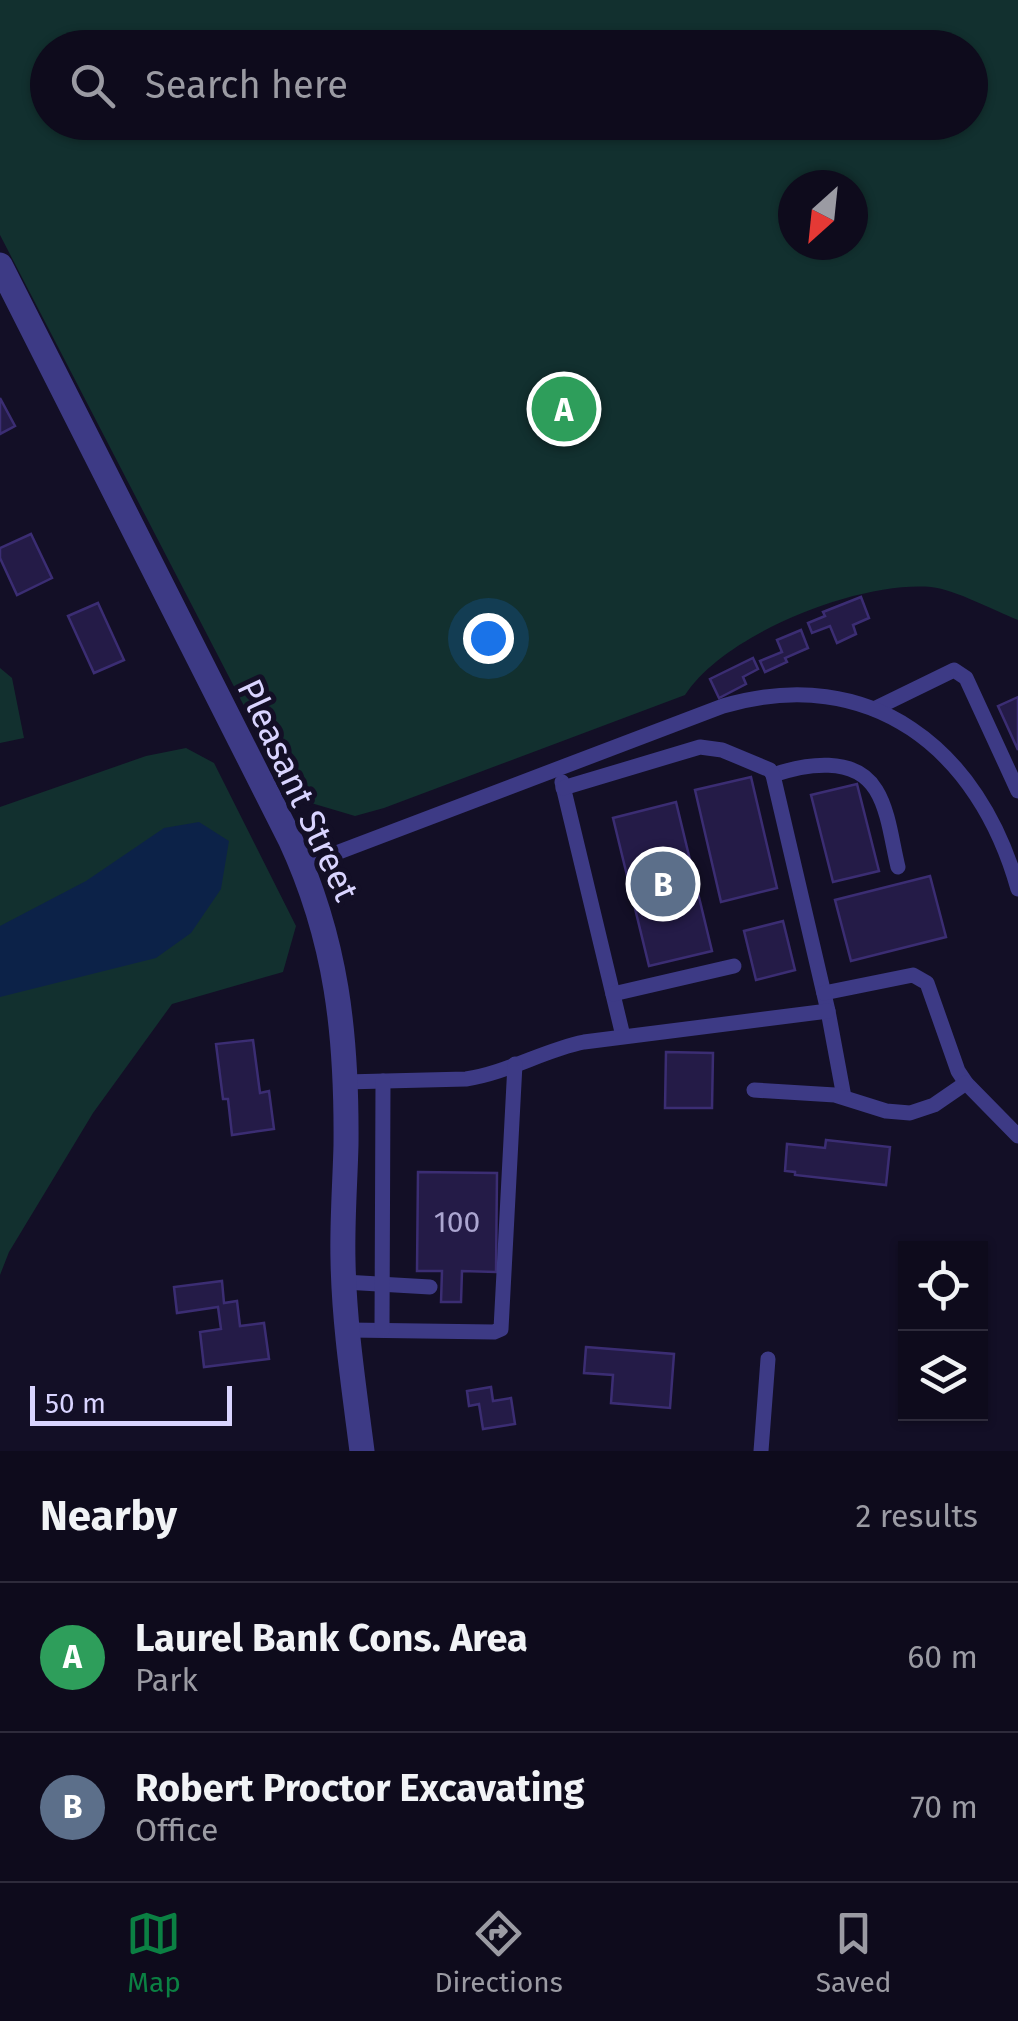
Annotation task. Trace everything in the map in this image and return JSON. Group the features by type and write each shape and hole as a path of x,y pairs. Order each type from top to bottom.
{"street":[{"name":"Pleasant Street","path":"0,264 302,866 332,958 345,1082 344,1282 362,1451"}],"lane":[{"path":"874,709 954,670 960,673 966,678 1018,791"},
{"path":"302,866 723,706 764,696 803,694 874,709 906,724 935,747 1000,834 1018,889"},
{"path":"563,788 700,747 722,750 764,765 774,774 844,1097"},
{"path":"774,774 811,764 840,767 865,777 878,794 898,867"},
{"path":"558,768 623,1036"},
{"path":"1000,834 1018,828"},
{"path":"613,994 734,966"},
{"path":"824,993 913,974 921,977 927,982 952,1058 966,1084 1018,1136"},
{"path":"345,1082 466,1079 563,1046 828,1011"},
{"path":"349,1330 494,1332 504,1324 516,1064"},
{"path":"382,1330 383,1081"},
{"path":"754,1090 820,1092 886,1112 910,1113 934,1104 966,1084"},
{"path":"344,1282 430,1287"},
{"path":"761,1451 768,1359"}],"green space":[{"path":"0,0 1018,0 1018,620 931,587 901,587 832,602 761,632 730,651 704,672 685,695 384,808 355,816 301,800 285,785 0,235"},
{"path":"0,668 12,678 24,738 0,743"},
{"path":"186,748 214,763 296,926 283,972 172,1004 93,1113 9,1252 0,1275 0,807 146,756"}],"water":[{"path":"199,822 229,841 221,889 191,933 156,958 0,997 0,926 86,881 164,828"}],"building":[{"path":"0,398 15,426 0,434"},
{"path":"31,534 52,578 17,595 0,558 0,548"},
{"path":"861,597 869,618 853,625 856,634 837,643 830,626 812,633 808,623 825,616 823,612"},
{"path":"98,603 124,660 94,673 68,616"},
{"path":"801,630 808,648 765,672 760,661 782,652 777,640"},
{"path":"753,658 758,669 743,677 746,684 719,698 710,679"},
{"path":"1018,697 1018,750 998,706"},
{"path":"751,777 777,888 721,902 695,790"},
{"path":"857,784 879,871 833,882 811,795"},
{"path":"676,802 712,951 649,966 613,818"},
{"path":"930,876 946,937 851,961 835,900"},
{"path":"783,921 795,970 756,980 744,931"},
{"path":"253,1040 260,1093 269,1091 274,1129 232,1135 216,1044"},
{"path":"666,1052 713,1053 712,1108 665,1108"},
{"path":"826,1140 890,1147 886,1185 785,1171 787,1144 825,1148"},
{"path":"418,1172 497,1173 496,1272 462,1271 461,1302 441,1302 442,1271 417,1271"},
{"path":"222,1281 224,1303 237,1301 240,1326 264,1323 269,1359 204,1367 200,1332 221,1329 218,1307 177,1313 174,1287"},
{"path":"586,1347 674,1354 670,1408 611,1403 613,1375 584,1373"},
{"path":"491,1387 493,1401 511,1398 515,1424 483,1429 479,1404 469,1406 467,1391"}],"place":[{"name":"Laurel Bank Cons. Area","path":"564,409"},
{"name":"Robert Proctor Excavating","path":"663,884"}]}
